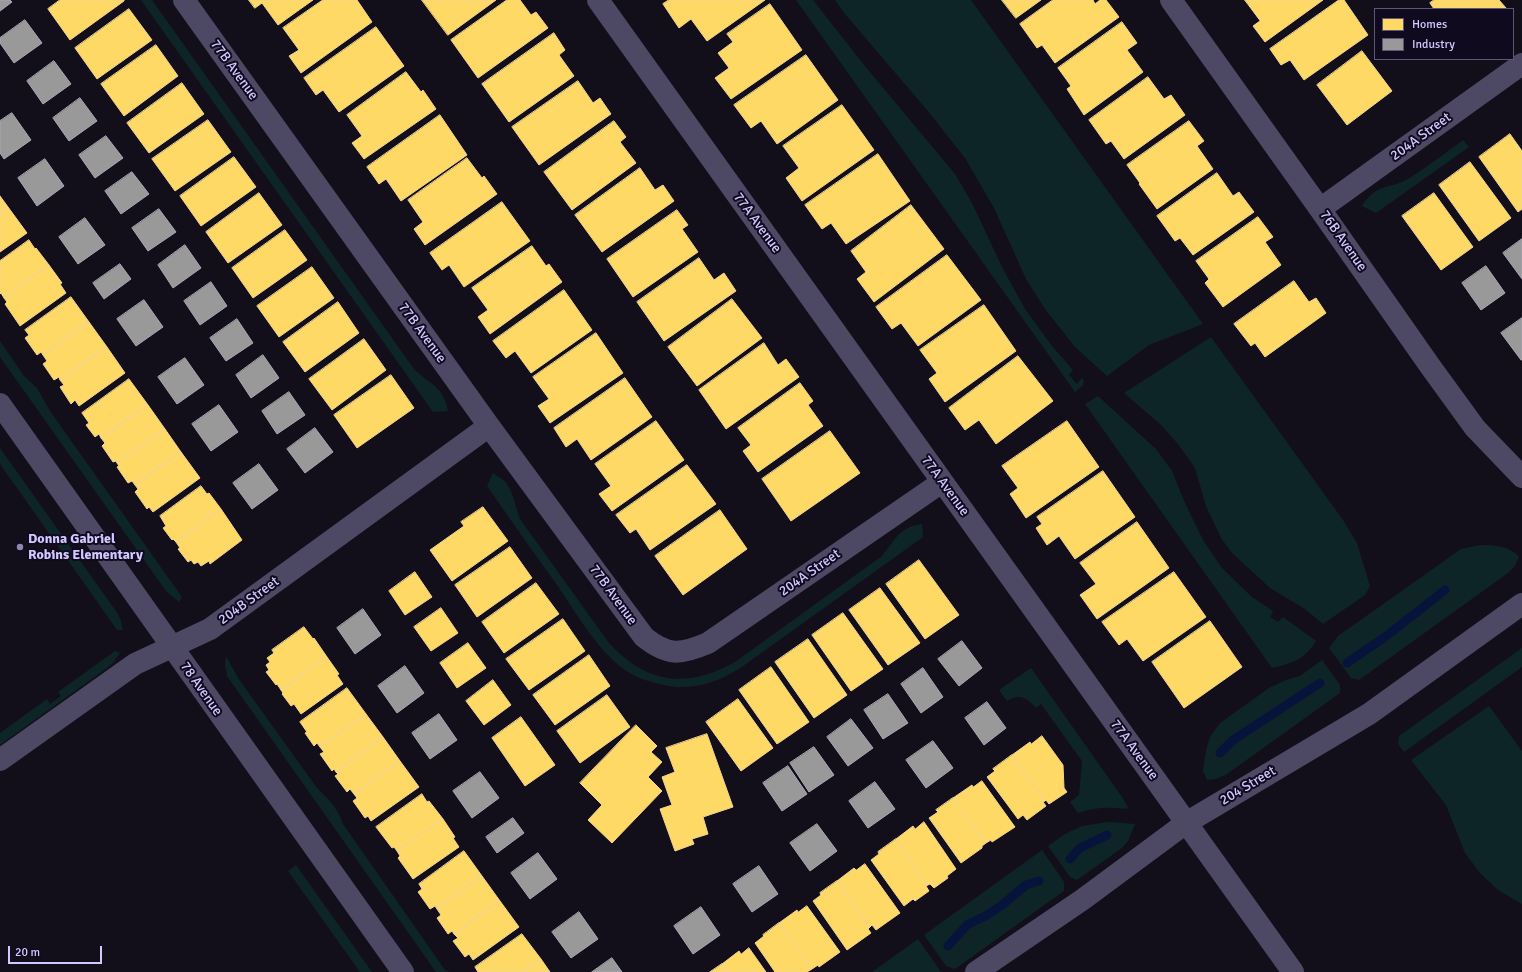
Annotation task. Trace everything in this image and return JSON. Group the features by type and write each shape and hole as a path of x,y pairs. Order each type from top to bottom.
{"street":[{"name":"77B Avenue","path":"184,0 489,426 644,637 657,647 673,652"},
{"name":"77A Avenue","path":"598,0 1293,972"},
{"name":"76B Avenue","path":"1171,0 1475,428 1522,477"},
{"name":"204A Street","path":"1320,209 1522,64"},
{"name":"78 Avenue","path":"0,404 403,972"},
{"name":"204B Street","path":"0,760 135,664 210,629 489,426"},
{"name":"204A Street","path":"673,652 691,651 708,644 942,482"},
{"name":"204 Street","path":"976,972 1082,900 1186,823 1369,714 1522,604"}],"green space":[{"path":"141,0 152,0 414,369 435,386 443,396 448,411 433,412"},
{"path":"796,0 813,0 864,65 955,174 972,203 1002,267 1025,309 1052,346 1073,370 1069,375 1077,384 1082,378 1084,380 1083,385 1075,392"},
{"path":"835,0 971,0 1203,324 1149,345 1107,376 1075,347 1045,309 1026,279 994,208 965,158"},
{"path":"1463,140 1469,147 1376,213 1362,206 1377,190 1408,179"},
{"path":"1211,337 1343,520 1357,543 1370,586 1365,595 1323,624 1305,609 1270,588 1232,553 1221,538 1206,506 1195,468 1178,444 1161,425 1124,393"},
{"path":"0,341 24,376 37,388 50,411 182,597 179,602 166,591 0,357"},
{"path":"1098,396 1156,449 1172,471 1185,503 1203,540 1222,568 1252,597 1273,611 1270,617 1278,622 1283,617 1316,641 1302,657 1292,662 1272,668 1085,404"},
{"path":"0,448 118,614 123,630 117,630 0,464"},
{"path":"493,473 506,482 511,491 520,519 609,643 623,657 638,667 653,674 668,678 684,679 700,676 717,671 735,662 882,556 903,531 922,524 923,537 739,669 712,682 694,686 674,687 648,681 629,673 615,662 596,642 487,486"},
{"path":"1480,545 1506,548 1511,550 1519,557 1514,567 1508,573 1359,680 1351,678 1329,648 1338,636 1461,549"},
{"path":"1522,648 1522,667 1404,752 1398,744 1399,736"},
{"path":"115,651 120,653 112,664 0,745 0,733 47,699 50,704 61,696 58,692"},
{"path":"226,656 238,678 317,788 333,804 343,824 445,970 449,972 436,972 227,676 225,665"},
{"path":"1322,660 1340,685 1340,693 1227,774 1216,779 1207,780 1203,771 1206,750 1210,737 1220,723 1269,688 1286,680 1300,676"},
{"path":"1031,668 1122,797 1128,807 1127,809 1102,808 1078,813 1070,802 1079,795 1082,761 1041,704 1036,708 1026,699 1020,697 1007,701 999,690"},
{"path":"1489,706 1522,751 1522,904 1498,890 1480,873 1465,853 1446,805 1411,760"},
{"path":"1108,822 1135,824 1128,841 1122,848 1077,880 1070,877 1048,846 1065,834 1082,826"},
{"path":"1042,850 1064,882 1064,891 955,969 946,966 924,935"},
{"path":"296,865 372,972 360,972 288,871"},
{"path":"918,939 941,972 872,972"}],"building: Homes":[{"path":"60,0 124,1 70,40 48,9"},
{"path":"249,0 313,0 278,25 262,3 255,8"},
{"path":"323,0 357,0 372,22 301,73 289,56 299,50 283,28"},
{"path":"422,0 496,0 448,35"},
{"path":"507,0 520,0 531,15 536,12 548,28 478,78 451,40"},
{"path":"669,0 765,0 707,41 691,19 679,28 663,4"},
{"path":"1002,0 1041,0 1016,18"},
{"path":"1053,0 1093,0 1095,4 1100,0 1106,0 1119,17 1055,63 1042,45 1037,48 1020,24"},
{"path":"1245,0 1323,0 1265,42 1253,26 1260,21"},
{"path":"1339,0 1344,0 1368,35 1304,80 1290,60 1281,65 1270,49"},
{"path":"1434,0 1499,0 1506,8 1433,8 1430,3"},
{"path":"770,4 802,50 731,99 715,78 729,68 718,53 733,42 727,34"},
{"path":"129,9 152,40 97,79 75,48"},
{"path":"1122,22 1137,43 1127,50 1143,72 1084,115 1067,89 1071,86 1058,68"},
{"path":"376,27 404,66 339,112 323,90 316,95 304,78"},
{"path":"554,33 565,50 559,55 574,76 509,122 482,84"},
{"path":"156,45 178,76 124,116 101,84"},
{"path":"1362,51 1392,91 1347,125 1317,85"},
{"path":"806,55 838,100 777,144 761,121 751,128 734,105"},
{"path":"406,72 421,92 423,90 436,109 364,159 352,143 362,136 347,115"},
{"path":"1148,77 1164,99 1171,95 1185,115 1124,159 1111,141 1106,144 1089,120"},
{"path":"578,81 593,103 600,98 611,114 539,165 512,127"},
{"path":"182,83 204,114 149,153 127,123"},
{"path":"842,105 874,150 802,201 786,178 799,168 783,146"},
{"path":"440,115 467,155 401,201 386,179 379,184 367,167"},
{"path":"208,120 231,152 175,191 152,159"},
{"path":"614,121 626,137 620,142 636,163 572,210 544,172"},
{"path":"1189,121 1204,141 1197,146 1213,169 1157,209 1127,165"},
{"path":"1510,134 1522,151 1522,209 1518,212 1479,157"},
{"path":"878,154 910,201 846,244 831,223 822,229 805,205"},
{"path":"234,157 256,187 201,226 180,196"},
{"path":"467,158 482,178 484,176 497,194 425,245 414,229 423,222 408,200"},
{"path":"1470,162 1511,218 1479,241 1439,185"},
{"path":"640,168 655,190 663,185 674,201 602,252 575,215"},
{"path":"1217,173 1233,196 1239,192 1254,212 1193,255 1180,238 1175,241 1157,216"},
{"path":"259,193 282,225 228,263 206,232"},
{"path":"1434,193 1473,247 1441,270 1402,216"},
{"path":"0,196 8,207 0,213"},
{"path":"502,202 530,241 464,287 449,265 442,270 430,253"},
{"path":"911,205 944,249 874,302 857,279 866,272 851,251"},
{"path":"8,207 27,233 0,252 0,213"},
{"path":"677,210 688,225 682,229 698,252 633,297 607,259"},
{"path":"1258,217 1273,237 1265,242 1281,265 1223,307 1205,283 1209,279 1196,261"},
{"path":"285,230 307,260 253,298 232,268"},
{"path":"29,240 49,265 4,298 1,293 0,294 0,261"},
{"path":"532,246 546,266 549,264 562,282 490,334 478,317 488,310 472,288"},
{"path":"947,255 981,300 918,346 901,323 892,329 876,307"},
{"path":"699,258 714,280 724,273 736,291 664,341 637,302"},
{"path":"49,265 62,283 60,284 66,293 20,326 5,304 7,302 4,298"},
{"path":"312,267 334,298 279,337 257,306"},
{"path":"1294,281 1309,302 1316,298 1326,313 1265,357 1255,343 1251,346 1234,324"},
{"path":"564,290 592,330 531,373 515,351 506,358 493,341"},
{"path":"71,297 89,322 43,355 41,352 37,355 25,338 29,335 25,330"},
{"path":"732,299 762,338 697,386 668,347"},
{"path":"338,302 359,333 305,372 283,342"},
{"path":"984,305 1016,351 945,402 929,379 937,373 920,350"},
{"path":"89,322 107,347 60,380 59,377 54,380 43,364 47,361 43,355"},
{"path":"596,333 623,373 550,423 538,406 549,399 533,377"},
{"path":"364,339 386,370 332,410 309,379"},
{"path":"764,343 778,365 786,359 799,377 726,429 699,390"},
{"path":"107,347 125,373 79,406 75,400 71,404 60,387 64,385 60,380"},
{"path":"1018,356 1053,401 996,444 979,420 965,430 949,408"},
{"path":"391,375 414,408 357,448 334,415"},
{"path":"625,378 652,417 591,460 577,439 566,447 554,428"},
{"path":"129,379 148,405 101,438 99,434 95,437 86,425 89,423 82,413"},
{"path":"800,383 813,401 808,405 823,426 758,472 743,451 751,445 738,428"},
{"path":"148,405 165,429 117,463 116,461 113,462 102,446 105,443 101,438"},
{"path":"656,421 684,460 612,511 599,494 611,486 595,464"},
{"path":"1067,421 1099,467 1026,518 1010,494 1018,488 1002,466"},
{"path":"165,429 181,452 135,485 132,481 128,483 117,467 119,466 117,463"},
{"path":"830,431 860,473 791,521 762,479"},
{"path":"181,452 200,478 153,512 149,507 147,509 135,492 138,489 135,485"},
{"path":"687,465 716,504 650,550 636,529 630,533 616,515"},
{"path":"1103,471 1135,517 1075,559 1059,536 1047,545 1036,528 1042,524 1037,517"},
{"path":"201,486 207,494 209,493 221,509 176,542 173,539 172,540 163,528 166,526 160,516"},
{"path":"483,507 508,541 452,581 430,550 464,526 461,522"},
{"path":"221,509 242,540 210,564 209,561 201,566 198,562 194,564 191,560 188,562 178,549 180,548 176,542"},
{"path":"720,510 747,549 683,595 655,556"},
{"path":"1137,522 1169,568 1097,619 1080,595 1096,584 1080,563"},
{"path":"510,547 532,578 477,617 455,585"},
{"path":"919,560 959,615 925,639 886,584"},
{"path":"415,572 432,597 405,615 389,591"},
{"path":"1174,572 1206,617 1143,661 1127,639 1119,645 1102,622"},
{"path":"536,583 559,614 504,653 482,622"},
{"path":"880,588 920,643 888,665 849,610"},
{"path":"441,608 458,633 431,651 414,627"},
{"path":"843,613 883,669 851,691 812,635"},
{"path":"563,619 585,651 529,690 506,659"},
{"path":"1210,621 1242,667 1184,708 1152,662"},
{"path":"304,627 313,639 314,638 327,657 281,690 266,672 269,670 266,665 270,662 267,658 274,653 272,650"},
{"path":"808,639 847,695 814,718 775,662"},
{"path":"468,643 486,668 457,688 440,663"},
{"path":"589,655 610,686 555,725 533,695"},
{"path":"327,657 339,674 337,675 343,684 301,714 294,704 291,706 282,694 283,693 281,690"},
{"path":"771,667 809,722 777,744 739,690"},
{"path":"493,680 511,705 484,725 466,701"},
{"path":"347,688 366,714 320,747 317,743 314,746 305,733 307,732 300,722"},
{"path":"607,695 630,727 580,763 557,731"},
{"path":"738,699 773,748 741,771 706,722"},
{"path":"366,714 383,737 336,772 334,769 332,771 320,754 324,752 320,747"},
{"path":"521,717 555,765 525,786 492,738"},
{"path":"636,725 657,746 651,752 662,762 648,777 662,791 612,843 588,820 602,805 580,783"},
{"path":"707,734 733,807 703,817 708,834 692,839 694,844 675,851 660,809 672,805 662,777 675,772 666,748"},
{"path":"1042,736 1063,765 1064,788 1067,792 1049,804 1046,800 1045,801 1012,755 1030,742 1031,744"},
{"path":"383,737 400,761 354,794 350,789 347,792 335,776 338,774 336,772"},
{"path":"1012,755 1045,801 1043,802 1046,806 1027,820 1023,815 1018,819 987,777 995,771 993,769"},
{"path":"400,761 419,787 371,821 368,816 365,818 353,801 357,798 354,794"},
{"path":"982,781 1015,827 992,842 991,840 986,843 953,798 972,785 973,787"},
{"path":"422,794 427,802 429,801 443,819 397,851 394,847 392,848 376,827"},
{"path":"953,798 986,843 982,846 982,848 961,863 929,818 938,812 936,810"},
{"path":"443,819 455,837 453,838 459,847 413,879 398,858 400,856 397,851"},
{"path":"924,822 956,869 947,876 948,878 934,888 930,884 928,885 896,839 913,826 915,829"},
{"path":"896,839 928,885 926,886 929,891 915,901 913,899 904,906 871,860 879,854 878,852"},
{"path":"464,851 482,876 437,909 435,906 430,909 418,892 422,889 419,884"},
{"path":"865,864 900,913 876,930 872,925 870,927 837,881 854,868 856,870"},
{"path":"482,876 500,901 454,934 452,931 448,934 437,918 441,915 437,909"},
{"path":"837,881 870,927 868,929 871,933 847,950 813,901 821,895 820,893"},
{"path":"500,901 519,927 473,960 469,954 465,957 453,941 458,938 454,934"},
{"path":"807,906 840,952 819,967 818,965 812,969 779,923 797,910 798,912"},
{"path":"779,923 812,969 807,972 775,972 755,943"},
{"path":"522,934 541,959 523,972 478,972 475,967"},
{"path":"749,948 766,972 728,972 722,964 739,951 741,954"},
{"path":"541,959 550,972 523,972"},
{"path":"722,964 728,972 710,972"}],"building: Industry":[{"path":"0,0 10,0 12,2 0,11"},
{"path":"25,20 42,43 14,63 0,43 0,38"},
{"path":"54,61 71,84 43,104 27,81"},
{"path":"80,98 97,121 69,141 53,118"},
{"path":"12,113 31,140 4,159 0,153 0,121"},
{"path":"106,136 123,158 95,178 79,155"},
{"path":"45,159 64,186 37,206 18,178"},
{"path":"132,172 149,194 121,214 105,191"},
{"path":"159,209 176,232 148,251 132,228"},
{"path":"85,218 105,245 78,264 59,237"},
{"path":"1522,239 1522,279 1503,253"},
{"path":"185,245 201,268 173,288 158,265"},
{"path":"120,264 131,279 104,299 93,283"},
{"path":"1486,266 1505,293 1481,310 1462,283"},
{"path":"211,282 227,306 200,325 184,301"},
{"path":"144,300 163,327 136,346 117,319"},
{"path":"1522,318 1522,360 1521,360 1501,333"},
{"path":"237,319 253,343 226,361 210,338"},
{"path":"263,355 279,378 251,398 236,375"},
{"path":"185,358 204,385 177,404 158,377"},
{"path":"289,392 305,415 277,434 262,411"},
{"path":"219,405 238,432 211,451 192,424"},
{"path":"315,428 333,452 305,473 287,449"},
{"path":"259,464 278,490 252,509 233,483"},
{"path":"363,609 381,635 355,654 337,628"},
{"path":"962,641 982,668 959,686 938,659"},
{"path":"405,666 424,693 397,713 378,686"},
{"path":"923,668 943,697 921,713 901,684"},
{"path":"888,694 908,723 883,739 864,710"},
{"path":"987,702 1006,728 984,745 965,718"},
{"path":"439,714 457,740 430,759 412,733"},
{"path":"851,719 873,748 848,766 827,737"},
{"path":"933,741 953,768 926,788 906,760"},
{"path":"814,747 834,775 809,792 790,763"},
{"path":"788,766 807,794 782,811 763,783"},
{"path":"480,772 499,798 472,818 453,791"},
{"path":"875,782 895,809 868,828 849,801"},
{"path":"513,818 524,833 497,853 486,837"},
{"path":"817,824 837,851 810,871 790,843"},
{"path":"538,853 557,879 530,899 511,873"},
{"path":"759,866 778,894 752,912 733,884"},
{"path":"701,907 720,935 693,954 674,926"},
{"path":"579,912 598,939 571,958 552,932"},
{"path":"612,958 622,972 592,972"}],"waterway":[{"path":"1347,663 1385,637 1445,590"},
{"path":"1220,753 1233,740 1320,683"},
{"path":"1070,859 1080,848 1107,835"},
{"path":"948,946 967,925 987,915 1002,905 1026,885 1039,881"}],"place":[{"name":"Donna Gabriel Robins Elementary","path":"20,547"}]}
